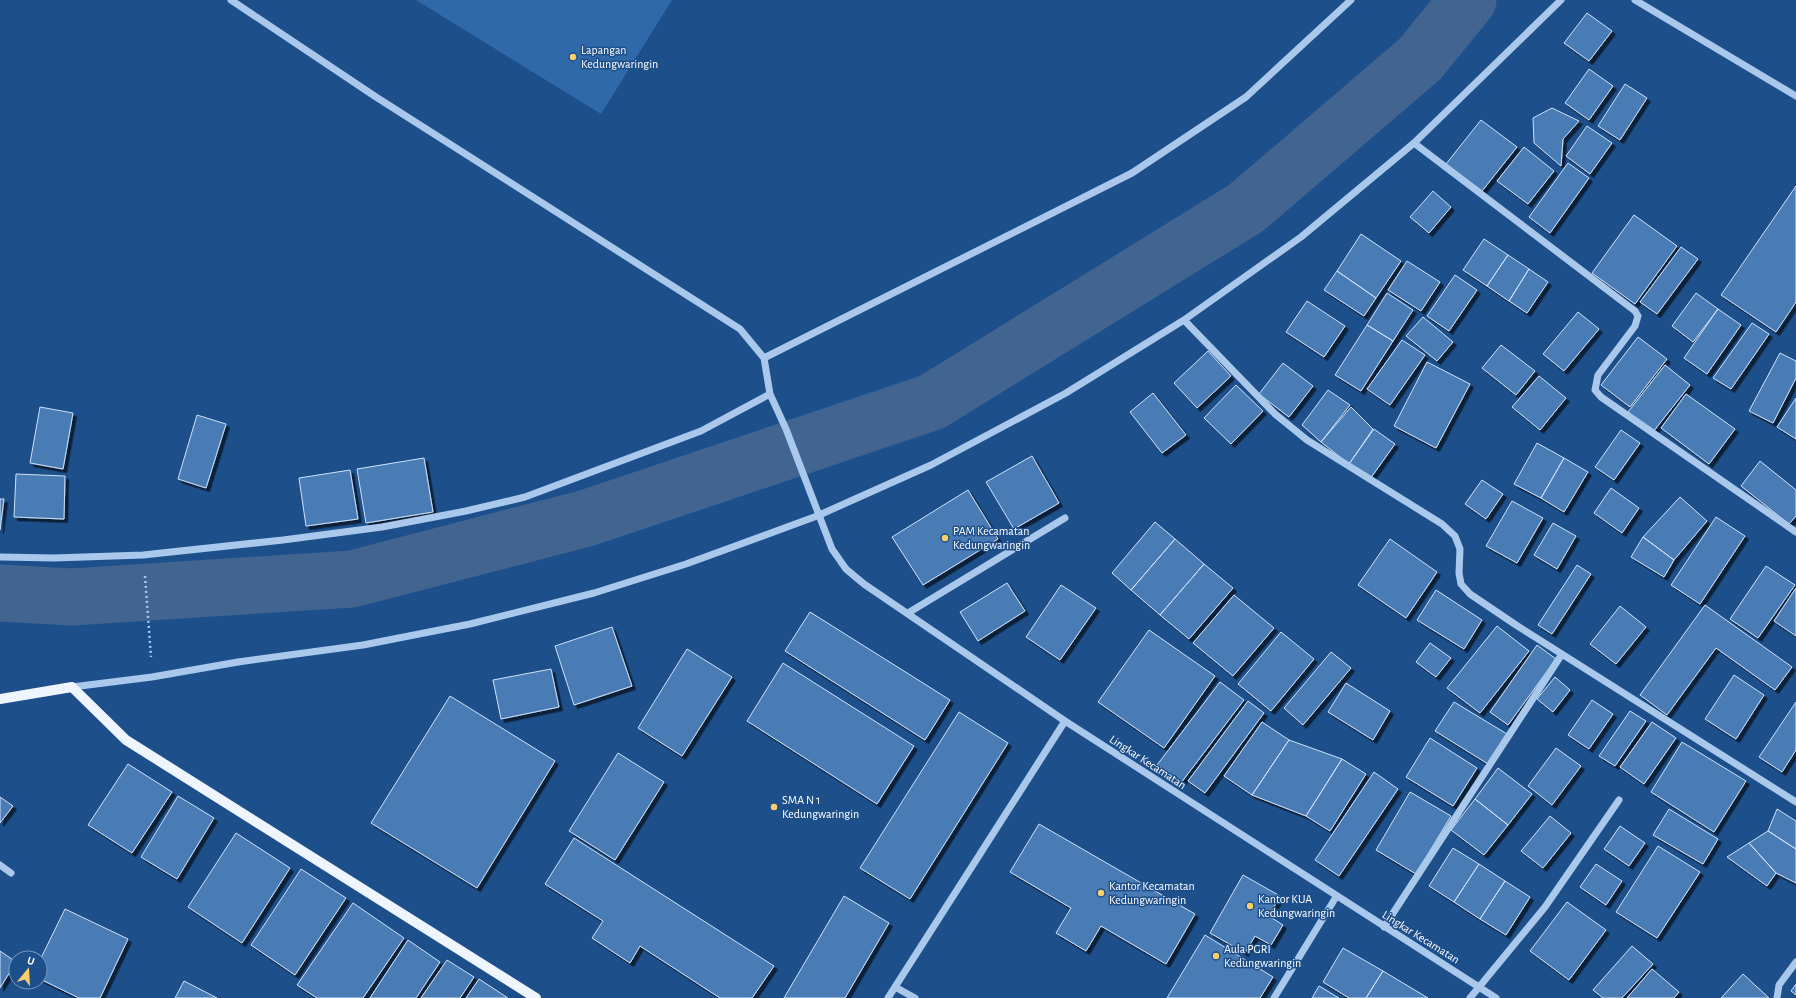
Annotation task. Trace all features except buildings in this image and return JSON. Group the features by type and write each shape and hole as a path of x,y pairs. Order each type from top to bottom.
{"main road":[{"path":"0,700 72,687 126,740 536,998"}],"street":[{"path":"231,0 376,97 740,329 764,358 1132,173 1246,97 1351,0"},
{"path":"72,687 152,677 238,662 363,645 470,624 594,593 686,564 818,516 931,465 1066,393 1184,320 1301,237 1414,143 1561,0"},
{"path":"1635,0 1796,96"},
{"path":"1414,143 1635,311 1638,316 1635,326 1598,375 1595,390 1601,397 1796,532"},
{"path":"1184,320 1275,414 1307,440 1442,524 1455,536 1460,549 1459,573 1461,584 1470,594 1796,802"},
{"name":"Lingkar Kecamatan","path":"764,358 770,394 786,429 818,516 832,549 846,569 864,584 1065,720 1336,897 1496,998"},
{"path":"0,557 54,558 144,555 359,530 466,511 525,497 701,431 770,394"},
{"path":"908,613 1065,518"},
{"path":"1384,927 1562,654"},
{"path":"888,998 1065,720"},
{"path":"1470,998 1545,907 1619,800"},
{"path":"0,865 11,873"},
{"path":"1274,998 1336,897"},
{"path":"1777,998 1779,986 1796,962"},
{"path":"895,987 915,998"}],"path":[{"path":"145,579 151,659"}],"shaded area":[{"name":"Lapangan Kedungwaringin","path":"416,0 672,0 601,114"}],"waterway":[{"path":"0,593 72,597 352,579 587,518 932,402 1246,208 1420,59 1468,0"}],"place":[{"name":"Lapangan Kedungwaringin","path":"573,57"},
{"name":"PAM Kecamatan Kedungwaringin","path":"945,538"},
{"name":"SMA N 1 Kedungwaringin","path":"774,807"},
{"name":"Kantor Kecamatan Kedungwaringin","path":"1101,893"},
{"name":"Kantor KUA Kedungwaringin","path":"1250,906"},
{"name":"Aula PGRI Kedungwaringin","path":"1216,956"}]}
